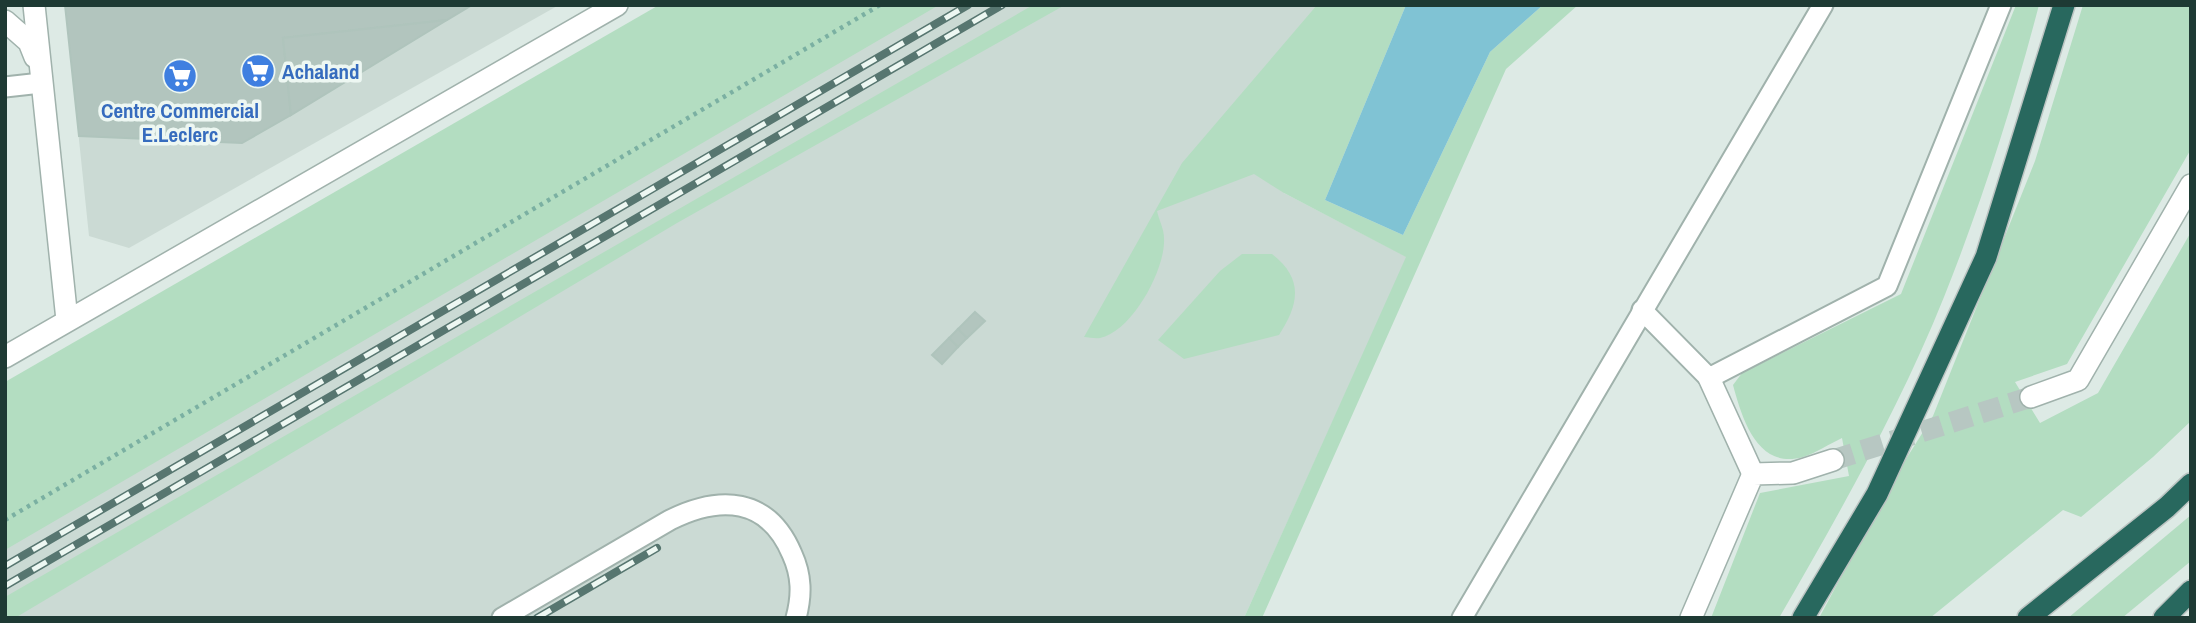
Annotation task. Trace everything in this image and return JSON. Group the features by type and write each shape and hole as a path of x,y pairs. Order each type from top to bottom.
{"highway":[{"path":"1802,618 1877,494 1986,257 2064,5"},
{"path":"2028,618 2167,507 2191,484"},
{"path":"2164,618 2191,590"}],"street":[{"path":"34,5 67,320"},
{"path":"5,357 617,5"},
{"path":"5,22 29,42 40,76"},
{"path":"2031,397 2078,380 2191,185"},
{"path":"1692,618 1753,474 1709,378"},
{"path":"1753,474 1793,473 1833,460"}],"lane":[{"path":"1462,618 1823,5"},
{"path":"1642,310 1709,378 1888,286 2001,5"},
{"path":"5,87 40,76"},
{"path":"502,618 670,520 697,508 721,504 752,509 777,526 788,544 799,575 800,602 796,618"}],"path":[{"path":"5,520 880,5"}],"shaded area":[{"name":"Achaland","path":"65,5 559,5 129,248 89,236"},
{"path":"739,5 1375,5 1284,193 1407,257 1244,618 5,618 5,414"}],"green space":[{"path":"659,5 939,5 5,550 5,382"},
{"path":"1033,5 1065,5 677,223 15,618 5,618 5,597"},
{"path":"1317,5 1406,5 1325,200 1403,235 1490,52 1543,5 1578,5 1506,69 1262,618 1244,618 1406,257 1284,193 1254,174 1157,211 1164,235 1163,251 1145,297 1124,324 1112,333 1098,338 1084,337 1182,163"},
{"path":"2016,5 2039,5 2008,116 1944,297 1908,380 1846,500 1779,618 1711,618 1760,493 1849,476 1842,438 1803,457 1787,459 1774,456 1763,449 1747,426 1733,385 1742,373 1901,294"},
{"path":"2083,5 2191,5 2191,149 2067,364 2015,382 2040,423 2098,393 2191,232 2191,421 2153,457 2081,517 2063,510 1930,618 1819,618 1896,475 1933,416 2035,161"},
{"path":"1242,254 1272,254 1282,263 1294,282 1291,313 1279,335 1184,359 1158,340 1220,271"},
{"path":"2191,515 2191,561 2122,618 2068,618"}],"water":[{"path":"1406,5 1543,5 1490,52 1403,235 1325,200"}],"building":[{"name":"Centre Commercial E.Leclerc","path":"65,5 472,5 447,20 283,38 291,115 242,143 79,136"},
{"path":"447,20 291,115 283,38"},
{"path":"975,312 985,321 967,338 958,329"},
{"path":"958,329 967,338 958,347 949,338"},
{"path":"949,338 958,347 942,364 932,355"}],"tunnel":[{"path":"1833,460 2031,397"}],"railway":[{"path":"5,566 968,5"},
{"path":"5,586 1002,5"},
{"path":"537,618 657,548"}],"place":[{"name":"Achaland","path":"258,71"},
{"name":"Centre Commercial E.Leclerc","path":"180,76"}]}
